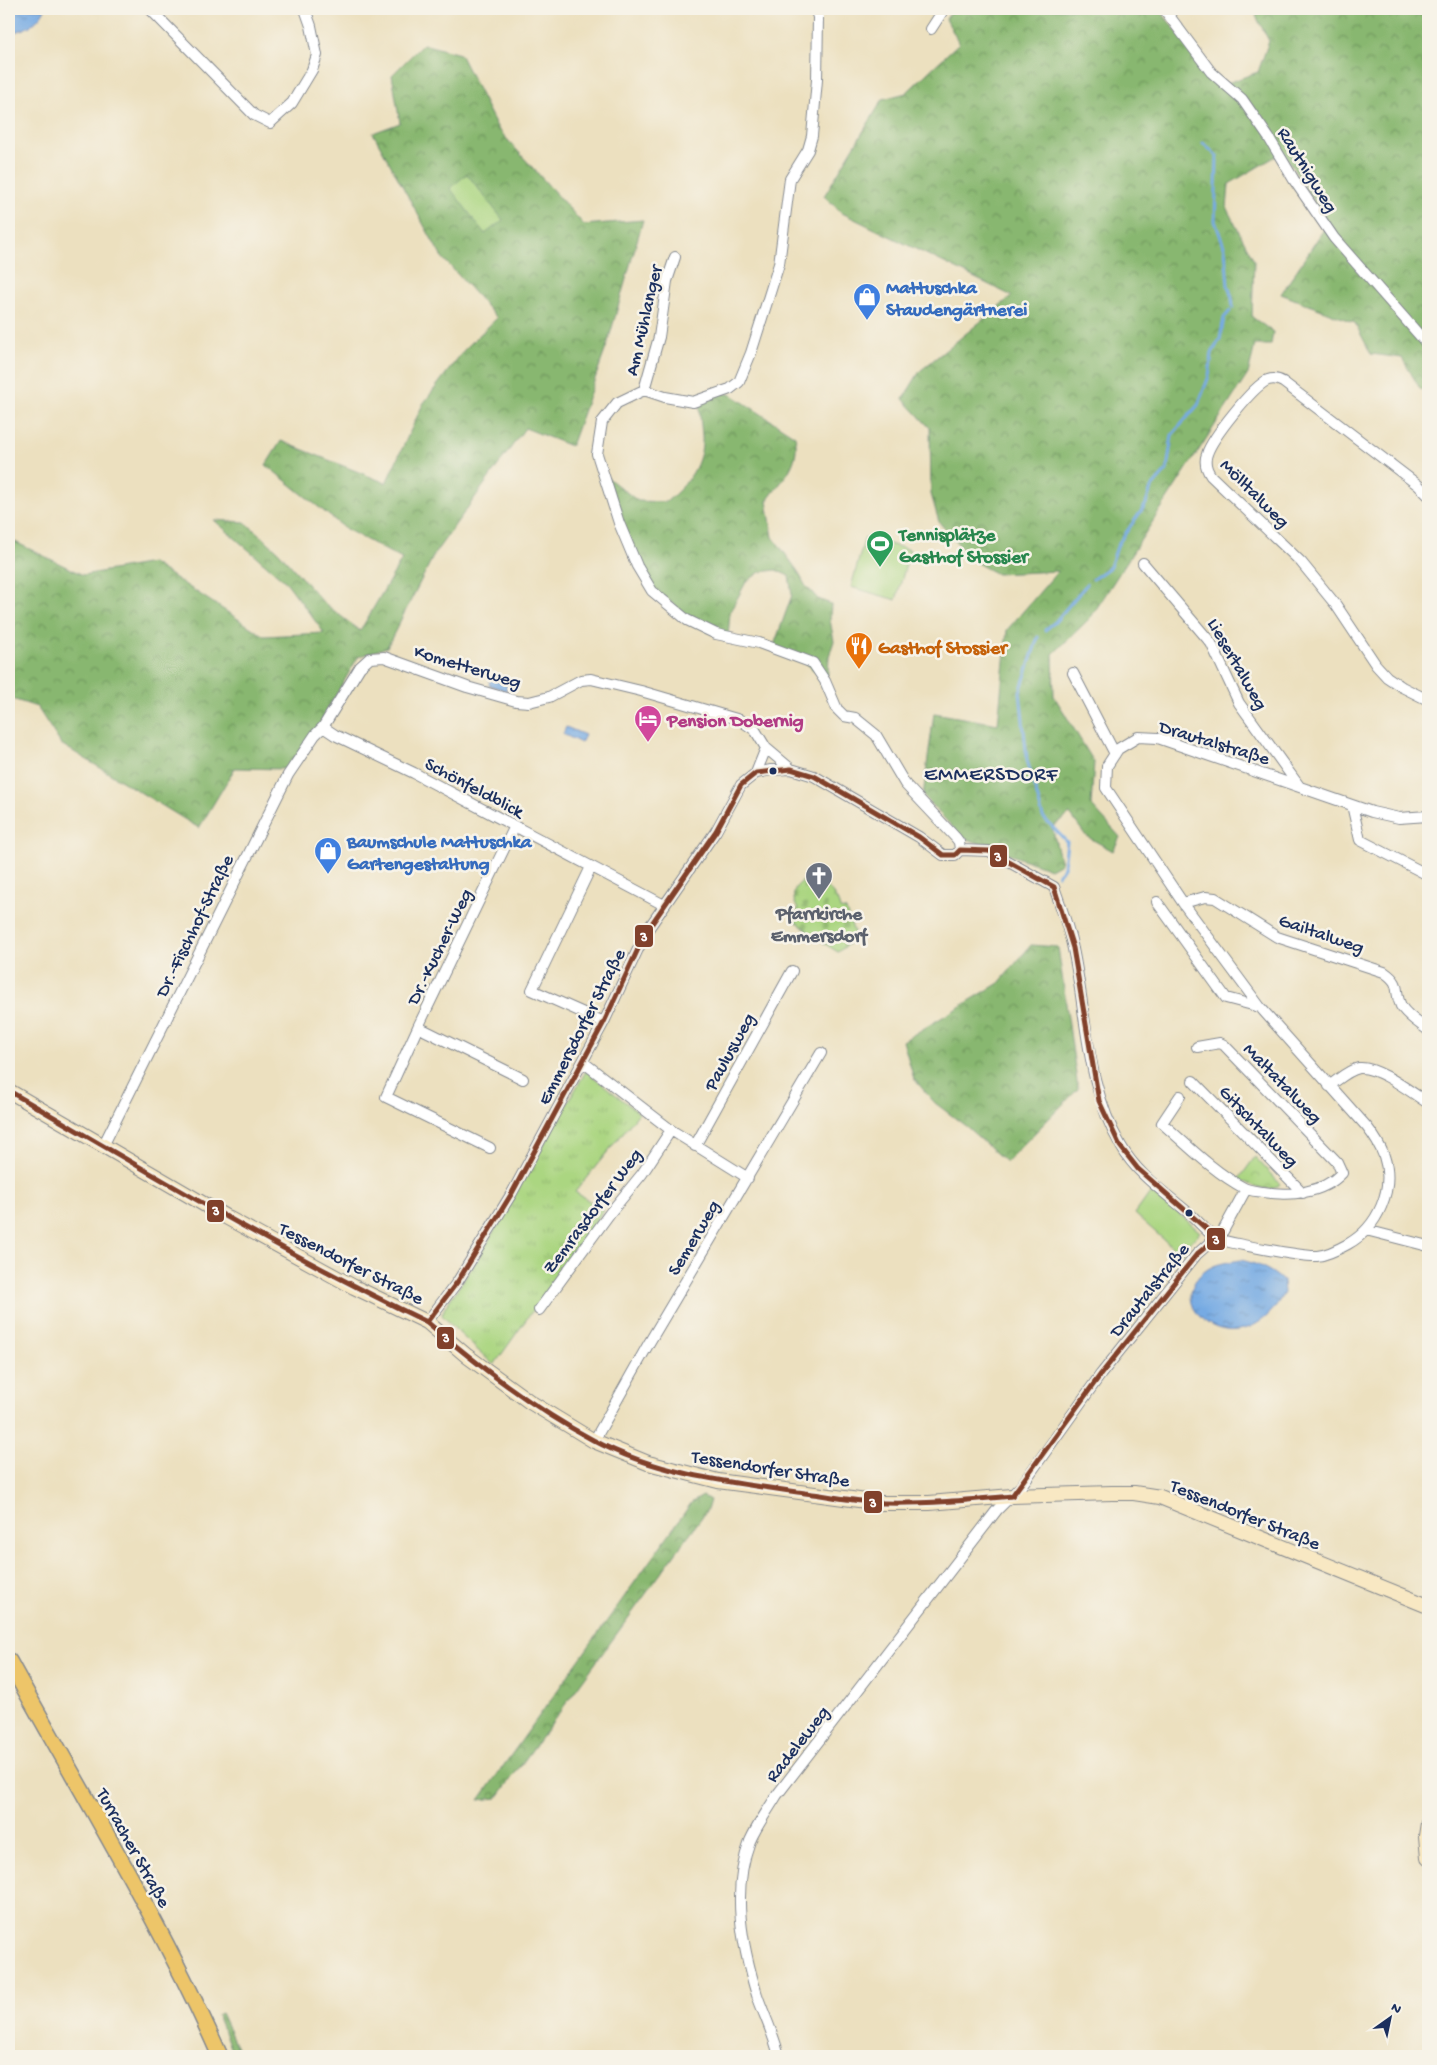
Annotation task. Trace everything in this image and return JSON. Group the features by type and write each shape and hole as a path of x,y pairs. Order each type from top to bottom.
{"main road":[{"name":"Turracher Straße","path":"9,1662 148,1910 199,2010 220,2056"}],"street":[{"path":"150,9 254,115 270,123 292,103 312,70 317,54 305,9"},
{"path":"815,9 818,17 817,80 812,136 808,150 790,179 779,264 752,353 739,382 730,389 693,402 644,390 617,403 602,422 597,454 619,523 637,566 652,591 687,620 716,634 759,643 813,663 837,709 844,716 855,718 876,736 901,779 956,838 959,842 960,850"},
{"path":"930,28 944,9"},
{"name":"Rautnigweg","path":"1164,9 1211,72 1242,99 1334,238 1428,345"},
{"name":"Am Mühlanger","path":"644,390 659,337 667,281 675,257"},
{"name":"Mölltalweg","path":"1428,495 1277,378 1265,382 1238,408 1215,438 1207,454 1205,464 1211,476 1301,562 1336,605 1376,665 1402,687 1428,700"},
{"name":"Liesertalweg","path":"1144,563 1211,643 1239,704 1299,786"},
{"name":"Kometterweg","path":"323,727 360,667 370,658 384,657 467,687 516,701 529,702 549,697 581,680 591,679 641,690 740,720 755,730 766,748 791,769"},
{"path":"1073,673 1115,754"},
{"name":"Schönfeldblick","path":"323,727 335,735 414,773 664,905"},
{"name":"Dr.-Fischhof-Straße","path":"103,1146 288,774 315,735 323,727"},
{"name":"Drautalstraße","path":"1012,1496 1107,1367 1197,1254 1217,1238 1292,1254 1317,1256 1338,1250 1356,1240 1366,1230 1381,1209 1386,1192 1387,1175 1384,1157 1376,1140 1367,1127 1260,1007 1183,903 1106,788 1106,766 1118,750 1138,737 1158,738 1372,812 1399,818 1428,816"},
{"path":"766,748 756,773 791,769 827,782 919,837 943,855 955,855 960,850 988,851 1054,887 1073,948 1099,1100 1120,1146 1138,1169 1217,1238 1223,1231 1246,1189"},
{"name":"Emmersdorfer Straße","path":"427,1322 458,1280 512,1193 604,1022 646,932 716,831 737,790 756,773"},
{"path":"1352,805 1360,840 1428,875"},
{"name":"Dr.-Kucher-Weg","path":"490,1148 386,1097 515,826"},
{"path":"590,867 532,990 604,1022"},
{"name":"Gailtalweg","path":"1183,903 1204,897 1215,898 1277,937 1384,972 1393,978 1397,986 1400,1004 1406,1013 1428,1030"},
{"path":"1157,902 1226,998 1260,1007"},
{"name":"Paulusweg","path":"695,1146 792,972"},
{"name":"Dr.-Kucher-Weg","path":"418,1027 523,1079"},
{"name":"Maltatalweg","path":"1197,1047 1220,1043 1224,1045 1337,1162 1342,1173 1333,1182 1303,1193"},
{"name":"Semerweg","path":"594,1441 649,1343 821,1053"},
{"path":"583,1062 671,1130 748,1178"},
{"path":"1329,1086 1349,1072 1359,1068 1369,1069 1380,1073 1428,1103"},
{"name":"Gitschtalweg","path":"1193,1081 1303,1193"},
{"name":"Tessendorfer Straße","path":"9,1091 226,1217 354,1287 427,1322 467,1356 530,1402 594,1441 648,1463 718,1481 881,1503 929,1503 1012,1496 1112,1493 1160,1496 1428,1606"},
{"path":"1180,1096 1162,1123 1196,1154 1246,1189 1278,1194 1303,1193"},
{"name":"Zemrasdorfer Weg","path":"539,1310 610,1213 642,1174 671,1130"},
{"path":"1366,1230 1428,1246"},
{"name":"Radeleweg","path":"779,2056 757,1994 740,1920 739,1890 741,1873 751,1839 777,1795 997,1510 1012,1496"},
{"path":"1428,1823 1426,1836 1428,1858"}],"green space":[{"path":"953,9 1159,9 1219,86 1258,72 1269,41 1256,16 1262,9 1428,9 1428,395 1419,387 1402,358 1371,354 1355,323 1281,294 1328,223 1283,152 1229,184 1227,209 1254,260 1252,317 1273,332 1271,345 1255,345 1248,374 1091,617 1053,654 1054,696 1094,762 1091,805 1120,837 1113,851 1086,836 1070,814 1052,827 1061,863 1050,869 962,837 923,796 934,713 998,724 1007,630 1058,571 997,574 973,561 939,522 931,494 930,428 903,399 920,371 1012,296 842,213 824,196 883,99 906,93 959,43 946,19"},
{"path":"423,44 460,54 498,129 584,225 643,220 607,345 571,446 525,428 435,553 387,647 358,657 320,723 286,769 235,768 199,828 61,744 37,707 9,698 9,539 83,575 152,563 264,636 324,633 287,583 214,520 245,522 278,551 323,602 360,631 402,559 346,529 266,465 281,441 386,483 423,404 464,350 497,318 441,256 373,133 400,123 392,75"},
{"path":"467,174 503,220 485,234 450,188"},
{"path":"720,392 732,395 795,436 796,446 793,464 767,501 773,537 797,570 805,585 818,599 831,604 830,620 834,641 829,656 828,672 825,681 802,659 773,648 792,595 789,576 776,570 760,572 746,582 730,612 728,637 708,631 648,585 634,559 608,478 638,501 666,502 693,473 700,455 702,435 699,400"},
{"name":"Tennisplätze Gasthof Stossier","path":"865,537 910,550 896,600 851,587"},
{"path":"805,880 817,882 828,888 836,898 840,909 846,910 856,938 838,952 794,920 798,909 794,901 795,889"},
{"path":"1031,945 1058,947 1078,1089 1006,1162 967,1127 935,1103 914,1079 903,1041 999,983"},
{"path":"586,1071 639,1113 575,1192 604,1210 494,1365 442,1315 445,1307 478,1259"},
{"path":"1255,1157 1280,1184 1272,1189 1266,1189 1239,1179"},
{"path":"1152,1190 1200,1232 1180,1254 1135,1214"},
{"path":"703,1496 710,1500 707,1510 497,1798 479,1800 692,1502"},
{"path":"221,2013 241,2056 234,2056 217,2015"}],"water":[{"path":"9,9 45,9 42,15 30,26 9,33"},
{"path":"490,679 507,685 506,691 489,685"},
{"path":"566,727 585,735 581,743 563,734"},
{"path":"1241,1260 1264,1268 1278,1277 1283,1281 1284,1293 1266,1317 1248,1328 1231,1330 1215,1327 1202,1319 1194,1307 1191,1294 1195,1281 1212,1267"}],"waterway":[{"path":"1203,143 1217,156 1215,221 1225,249 1228,285 1233,307"},
{"path":"1093,579 1110,567 1118,544 1146,504 1151,488 1167,470 1172,435 1198,405 1209,376 1212,353 1220,339 1224,318 1230,311"},
{"path":"1045,630 1055,622 1087,584"},
{"path":"1038,637 1020,692 1027,760 1043,817 1067,842 1064,867 1058,875"}],"transit line":[{"name":"3","path":"791,769 814,776 919,837 943,855 955,855 960,850 989,851 1054,887 1073,948 1099,1101 1120,1146 1138,1169 1217,1238 1197,1254 1101,1374 1012,1496 932,1502 874,1502 724,1481 670,1470 618,1452 571,1428 507,1386 427,1322 458,1281 512,1193 604,1022 646,932 716,831 741,785 756,773 791,769"},
{"name":"3","path":"9,1091 268,1240 373,1296 427,1322"}],"place":[{"name":"Mattuschka Staudengärtnerei","path":"867,321"},
{"name":"Tennisplätze Gasthof Stossier","path":"880,568"},
{"name":"Gasthof Stossier","path":"859,670"},
{"name":"Pension Dobernig","path":"648,743"},
{"name":"Baumschule Mattuschka Gartengestaltung","path":"328,875"},
{"name":"Pfarrkirche Emmersdorf","path":"819,900"}],"district":[{"name":"EMMERSDORF","path":"991,773"}]}
